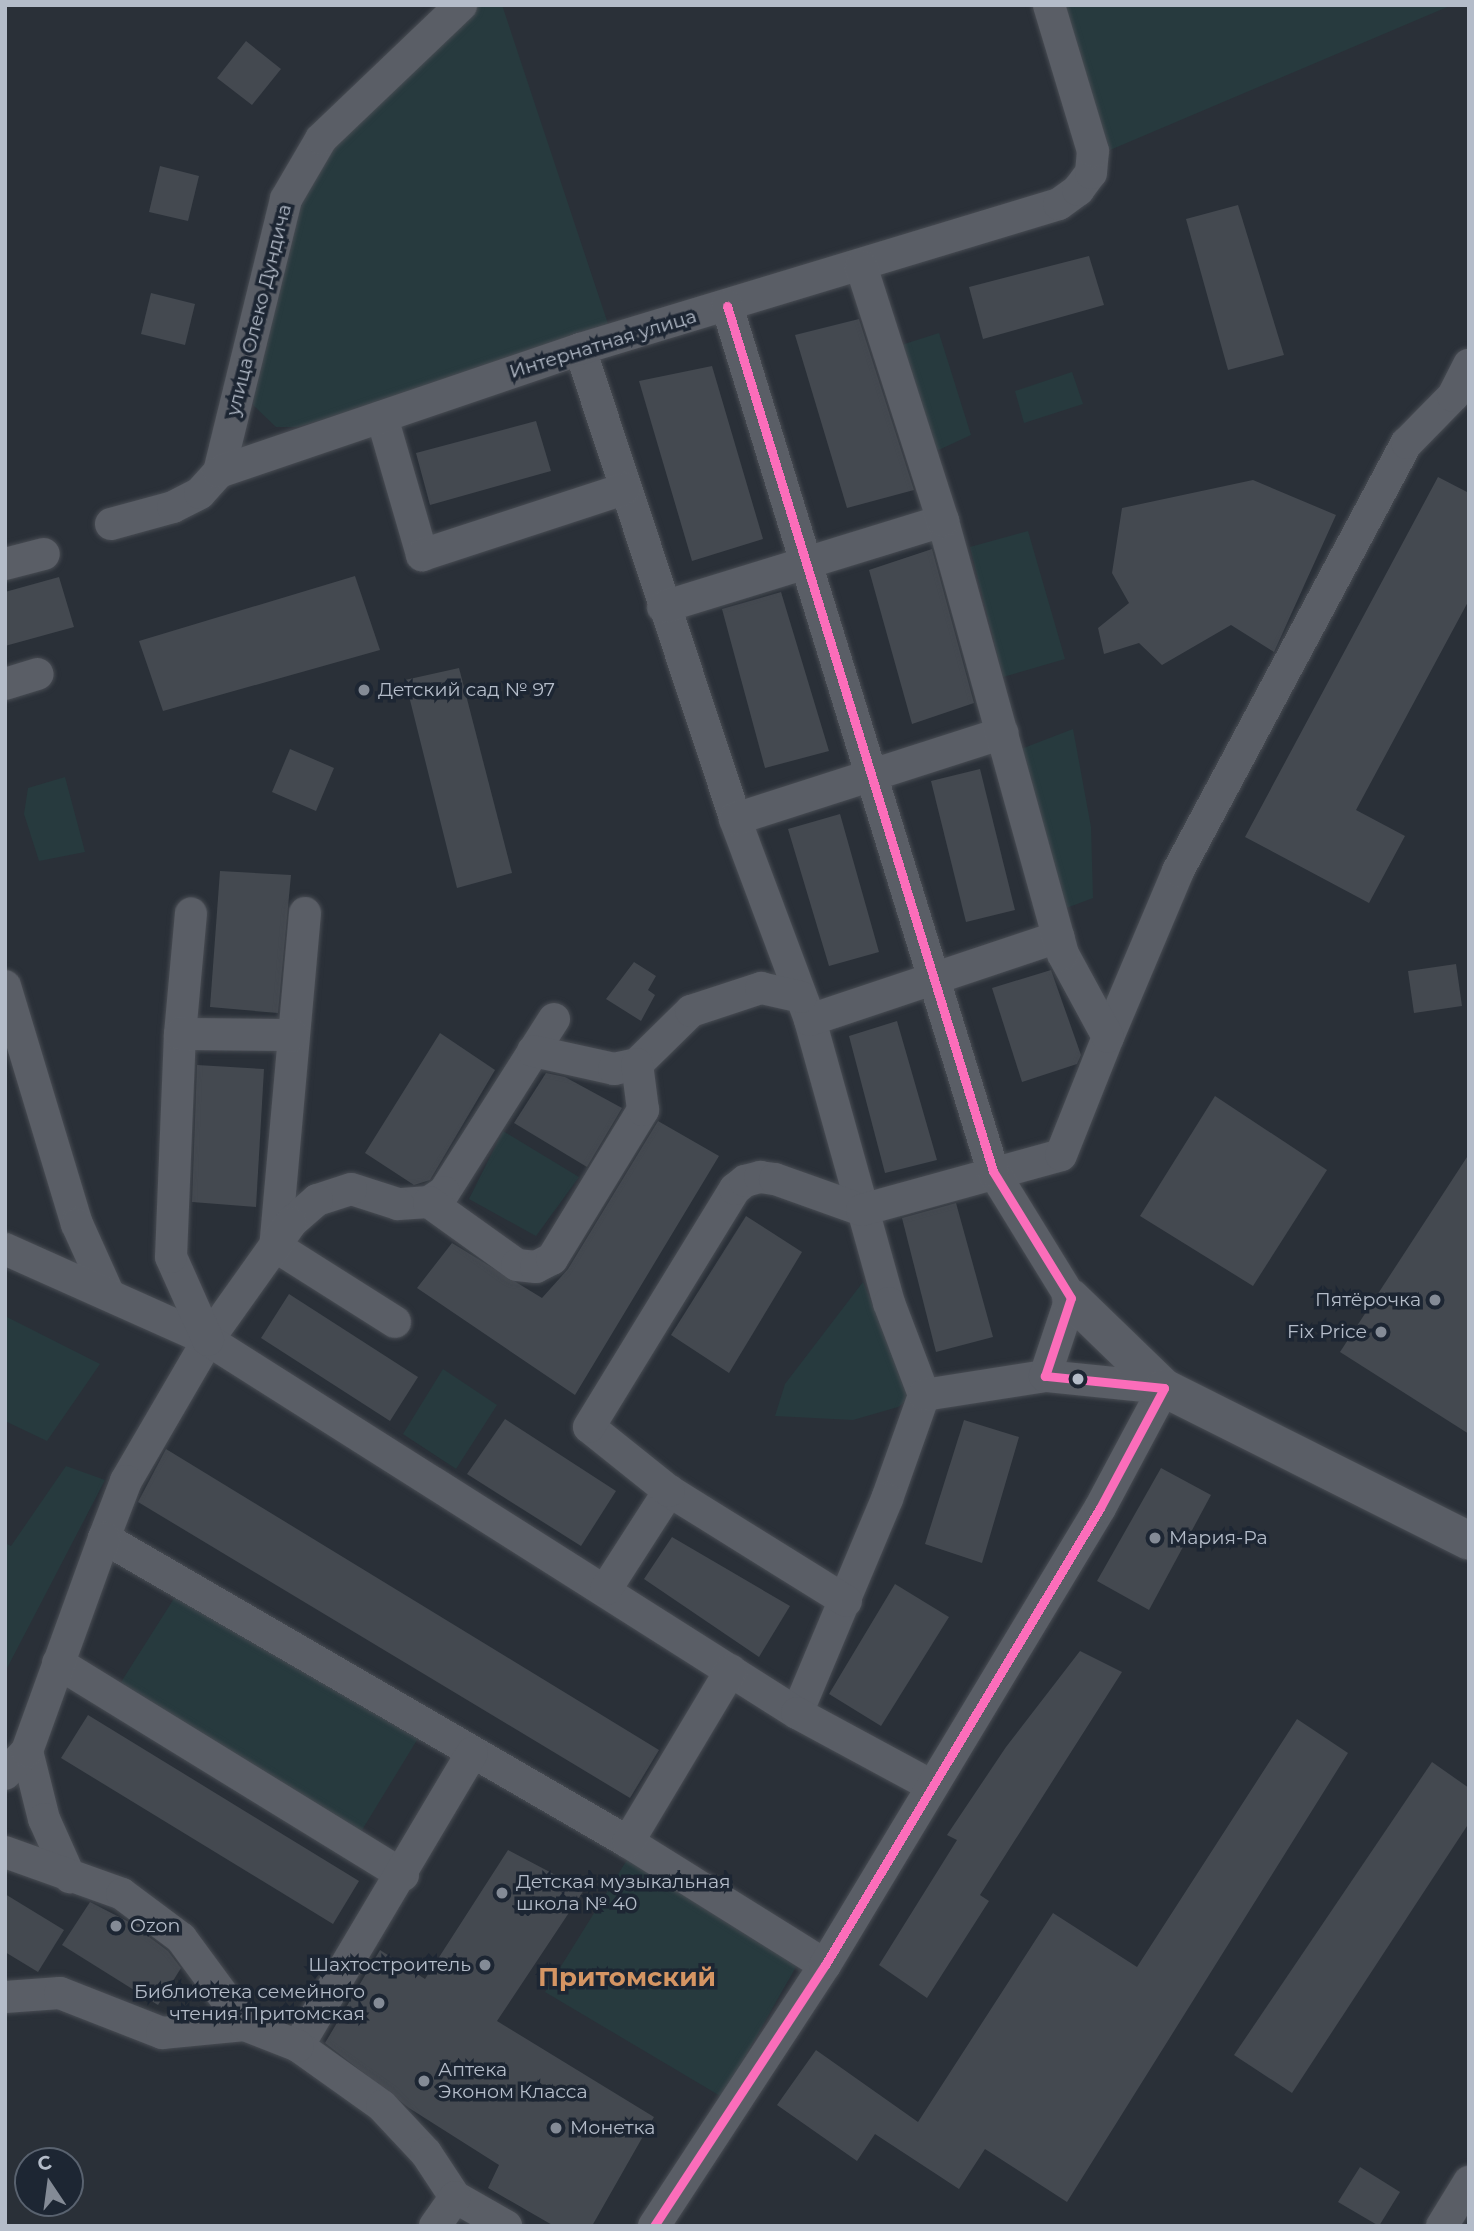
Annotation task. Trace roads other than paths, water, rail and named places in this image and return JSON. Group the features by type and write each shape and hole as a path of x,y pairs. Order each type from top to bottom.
{"street":[{"name":"улица Олеко Дундича","path":"219,472 286,199 321,139 372,86 461,5"},
{"name":"Интернатная улица","path":"111,524 173,507 200,494 219,472 580,349 861,267 1059,204 1078,190 1091,173 1089,129 1049,5"},
{"path":"861,267 943,520 1058,937 1108,1037"},
{"path":"727,306 870,778 937,981 993,1171 1071,1298 1164,1388 1469,1541"},
{"path":"580,349 734,818 806,1009 889,1303 924,1395 846,1601 797,1713"},
{"path":"846,1601 669,1491 589,1427 735,1189 760,1177 862,1210 993,1171 1061,1155 1178,872 1407,443 1452,396 1469,365"},
{"path":"382,417 422,555 624,489"},
{"path":"663,607 943,520"},
{"path":"5,564 44,554"},
{"path":"5,684 37,674"},
{"path":"734,818 870,778 1003,733"},
{"path":"275,1246 305,913"},
{"path":"191,914 180,1034 171,1257 208,1340"},
{"path":"533,1051 614,1069 637,1064 691,1011 761,988 806,1009 937,981 1058,937"},
{"path":"5,985 78,1224 108,1293"},
{"path":"5,1774 27,1751 126,1481 208,1340 275,1246 304,1209 334,1192 351,1189 398,1204 429,1202 444,1192 554,1019"},
{"path":"180,1034 293,1035"},
{"path":"429,1202 517,1265 536,1267 552,1259 643,1110 637,1064"},
{"path":"275,1246 395,1322"},
{"path":"5,1249 208,1340 606,1589 797,1713 932,1786"},
{"path":"1045,1376 1071,1298"},
{"path":"924,1395 1045,1376 1164,1388"},
{"path":"654,2226 825,1965 1112,1487 1164,1388"},
{"path":"606,1589 669,1491"},
{"path":"104,1538 628,1842 825,1965"},
{"path":"58,1663 403,1875"},
{"path":"628,1842 731,1670"},
{"path":"27,1751 44,1819 70,1877"},
{"path":"298,2046 403,1875 472,1753"},
{"path":"5,1852 122,1895 181,1938 245,2025"},
{"path":"5,1997 60,1993 162,2033 245,2025 298,2046 382,2106 426,2154 454,2197 506,2226"},
{"path":"1441,2226 1469,2182"},
{"path":"436,2226 454,2197"}],"place":[{"name":"Детский сад № 97","path":"364,690"},
{"name":"Пятёрочка","path":"1435,1300"},
{"name":"Fix Price","path":"1381,1332"},
{"name":"Мария-Ра","path":"1155,1538"},
{"name":"Детская музыкальная школа № 40","path":"502,1893"},
{"name":"Ozon","path":"116,1926"},
{"name":"Шахтостроитель","path":"485,1965"},
{"name":"Библиотека семейного чтения Притомская","path":"379,2003"},
{"name":"Аптека Эконом Класса","path":"424,2081"},
{"name":"Монетка","path":"556,2128"}],"district":[{"name":"Притомский","path":"627,1978"}]}
